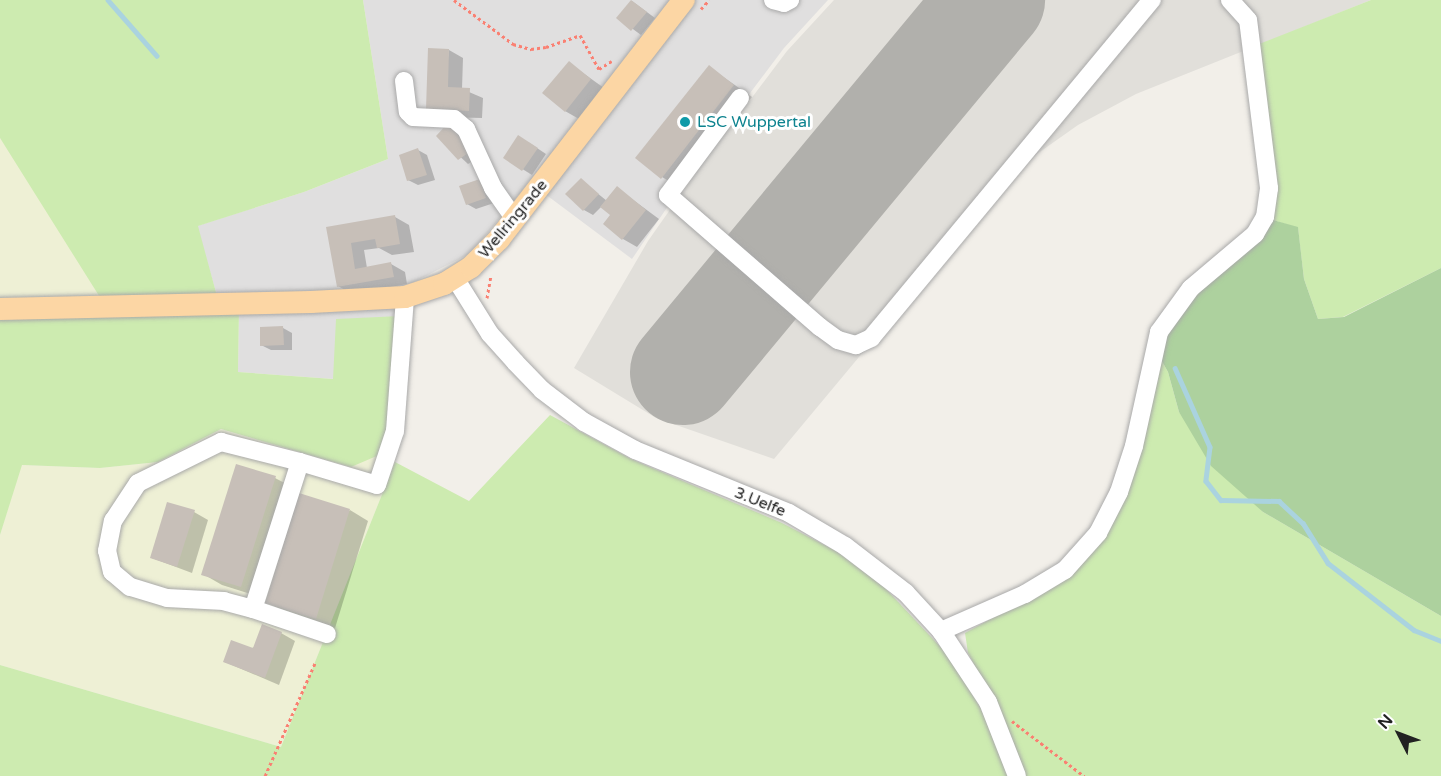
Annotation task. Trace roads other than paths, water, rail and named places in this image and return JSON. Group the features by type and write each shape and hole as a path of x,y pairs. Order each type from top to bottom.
{"main road":[{"name":"Wellringrade","path":"0,309 405,297 454,278 485,254 515,220 684,0"}],"street":[{"path":"773,0 784,3 790,0"},
{"path":"740,98 668,195 820,327 838,340 856,345 871,338 1152,0"},
{"path":"941,631 1024,594 1065,570 1098,533 1119,492 1134,446 1159,332 1191,288 1255,234 1265,217 1269,188 1248,20 1230,0"},
{"path":"404,81 408,112 413,117 454,119 466,129 494,188 515,220"},
{"name":"3.Uelfe","path":"454,278 490,334 515,362 542,390 584,422 635,450 789,513 845,546 906,593 941,631 988,702 1000,727 1017,776"},
{"path":"327,634 224,601 167,598 130,587 112,572 107,550 113,521 138,483 220,442 300,462 377,485 395,431 405,297"},
{"path":"253,609 300,462"}],"waterway":[{"path":"108,0 157,56"},
{"path":"1175,368 1210,447 1206,481 1221,500 1279,501 1303,523 1328,563 1414,630 1441,641"}],"place":[{"name":"LSC Wuppertal","path":"685,122"}]}
